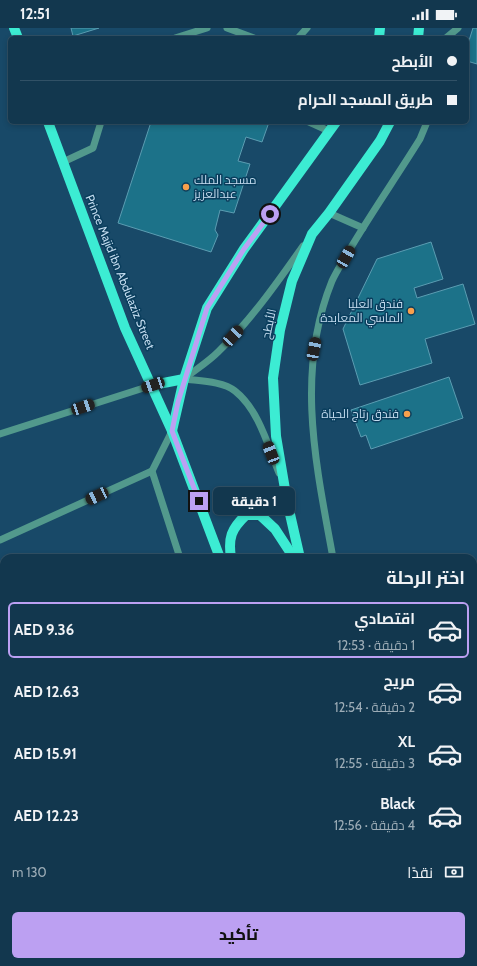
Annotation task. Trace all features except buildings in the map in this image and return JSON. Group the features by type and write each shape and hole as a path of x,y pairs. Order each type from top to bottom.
{"main road":[{"name":"Prince Majid ibn Abdulaziz Street","path":"49,124 125,328 153,385 218,554"},
{"path":"172,431 184,379 207,308 244,249 334,124"},
{"name":"الأبطح","path":"299,554 285,490 276,436 272,378 280,330 292,282 312,234 329,213 380,141 389,124"},
{"path":"153,385 184,379"},
{"path":"230,554 229,544 235,526 246,515 260,515 275,529 291,554"}],"street":[{"path":"181,36 207,28"},
{"path":"227,28 249,36"},
{"path":"300,36 307,28"},
{"path":"450,34 458,28"},
{"path":"62,162 93,148 100,124"},
{"path":"313,124 329,131"},
{"path":"333,554 318,475 311,409 312,362 319,323 332,280 363,228 420,140 426,124"},
{"path":"329,213 363,228"},
{"path":"184,379 217,353 241,328 269,295 312,234"},
{"path":"184,379 218,385 235,390 253,411 285,490"},
{"path":"0,434 153,385"},
{"path":"0,540 152,471 172,431"},
{"path":"152,471 179,554"}],"place":[{"name":"مسجد الملك عبدالعزيز","path":"186,187"},
{"name":"فندق العليا الماسي المعابدة","path":"411,311"},
{"name":"فندق رتاج الحياة","path":"407,414"}],"route":[{"path":"199,501 172,431 178,402 207,308 244,249 270,214"}]}
